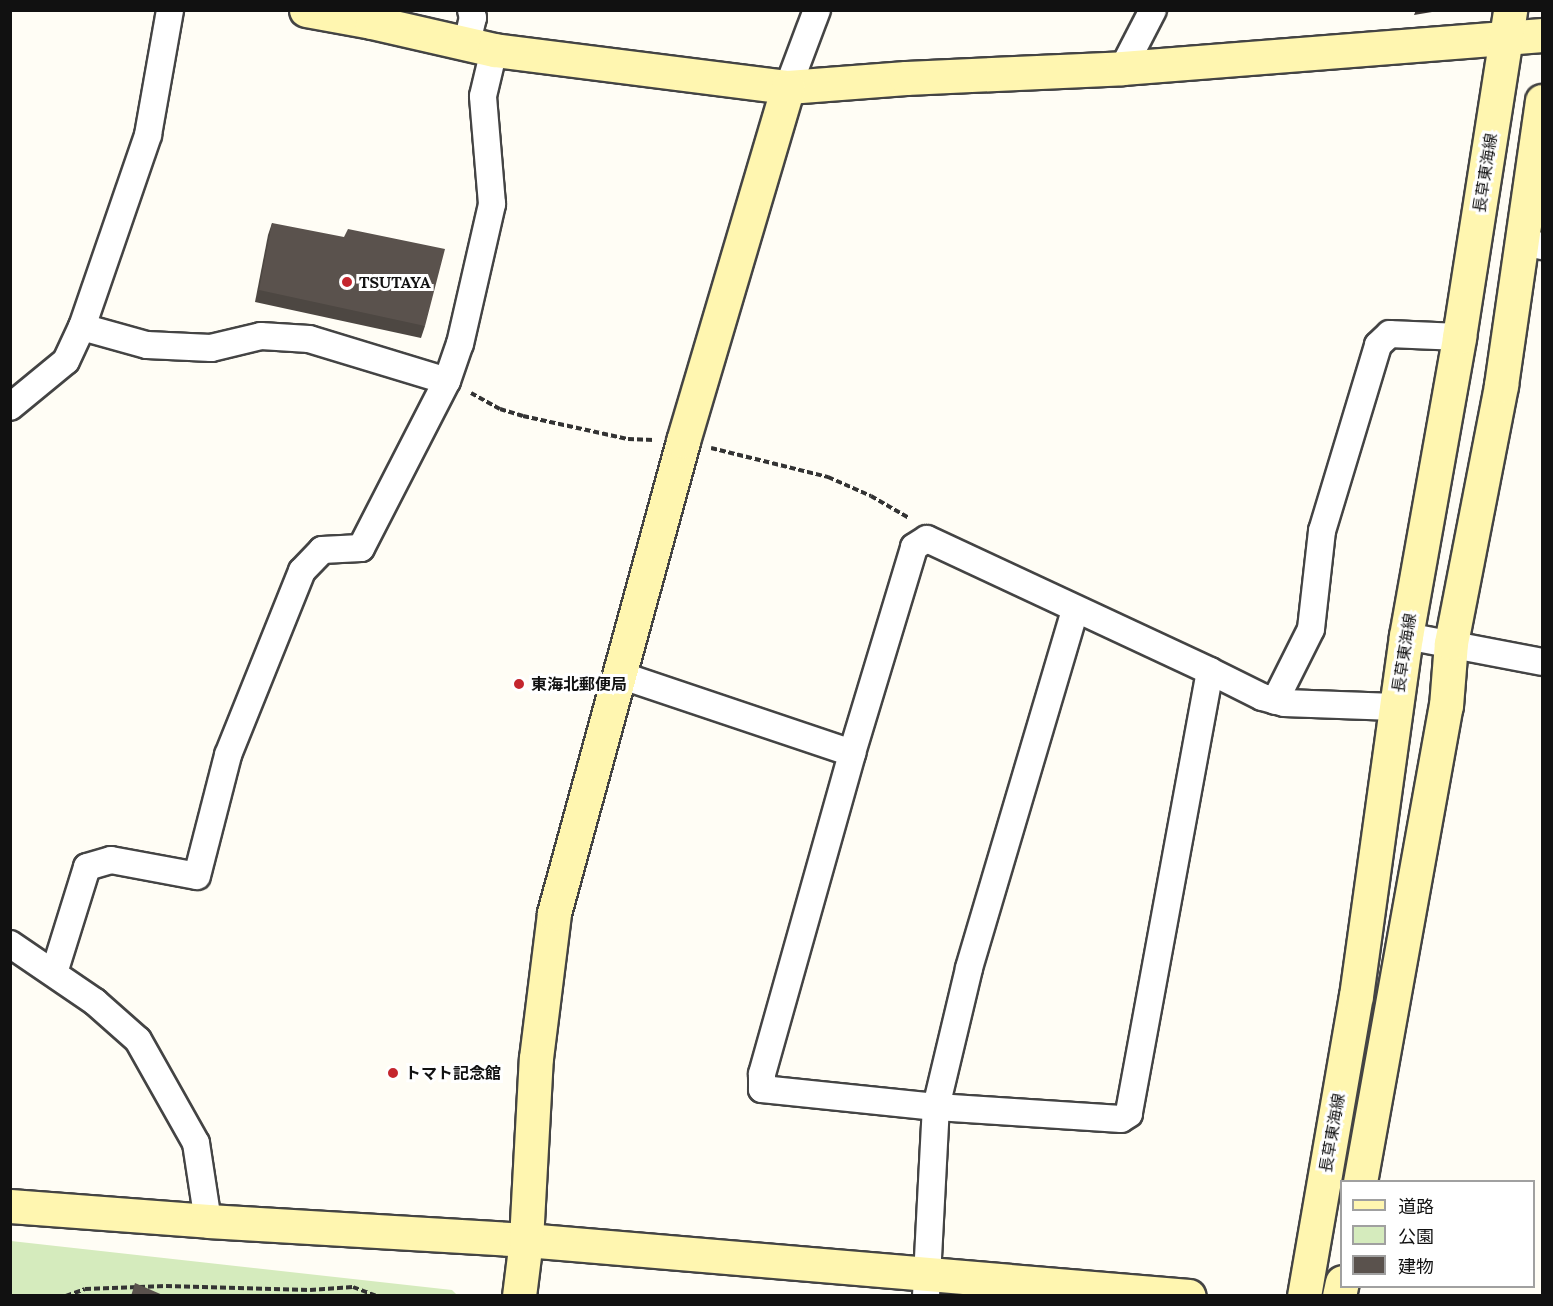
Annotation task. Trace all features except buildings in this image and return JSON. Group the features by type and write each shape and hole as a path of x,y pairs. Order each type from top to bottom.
{"street":[{"path":"10,407 66,361 82,327 148,135 170,10"},
{"path":"306,10 480,46 788,87 918,77 1123,68 1508,24 1542,34"},
{"path":"54,974 87,867 111,860 197,876 228,755 302,571 322,550 361,548 447,381 459,344 492,204 480,46 471,10"},
{"path":"519,1296 526,1240 536,1058 549,937 682,441 788,87 818,10"},
{"path":"1123,68 1153,10"},
{"name":"長草東海線","path":"1304,1296 1356,996 1406,636 1459,337 1508,24"},
{"path":"1360,1180 1446,706 1451,643 1531,244 1542,101"},
{"path":"82,327 147,345 211,348 261,336 309,339 447,381"},
{"path":"1275,701 1311,629 1322,531 1377,345 1390,334 1459,337"},
{"path":"1210,671 1129,1114 1121,1119 936,1107 762,1089 762,1074 852,753 914,547 927,538 1075,610 1210,671 1275,701 1395,707"},
{"path":"927,1285 936,1107 969,968 1075,610"},
{"path":"1406,636 1542,662"},
{"path":"620,675 852,753"},
{"path":"10,944 95,1002 138,1040 196,1143 208,1221"},
{"path":"10,1206 208,1221 526,1240 927,1285 1189,1296"}],"path":[{"path":"447,381 500,409 523,416 628,439 682,441 828,477 871,496 918,523 927,538"},
{"path":"66,1296 85,1289 166,1286 310,1290 353,1287 376,1296"}],"green space":[{"path":"11,1241 452,1290 457,1295 11,1296"}],"place":[{"name":"TSUTAYA","path":"347,282"},
{"name":"東海北郵便局","path":"519,684"},
{"name":"トマト記念館","path":"393,1073"}]}
